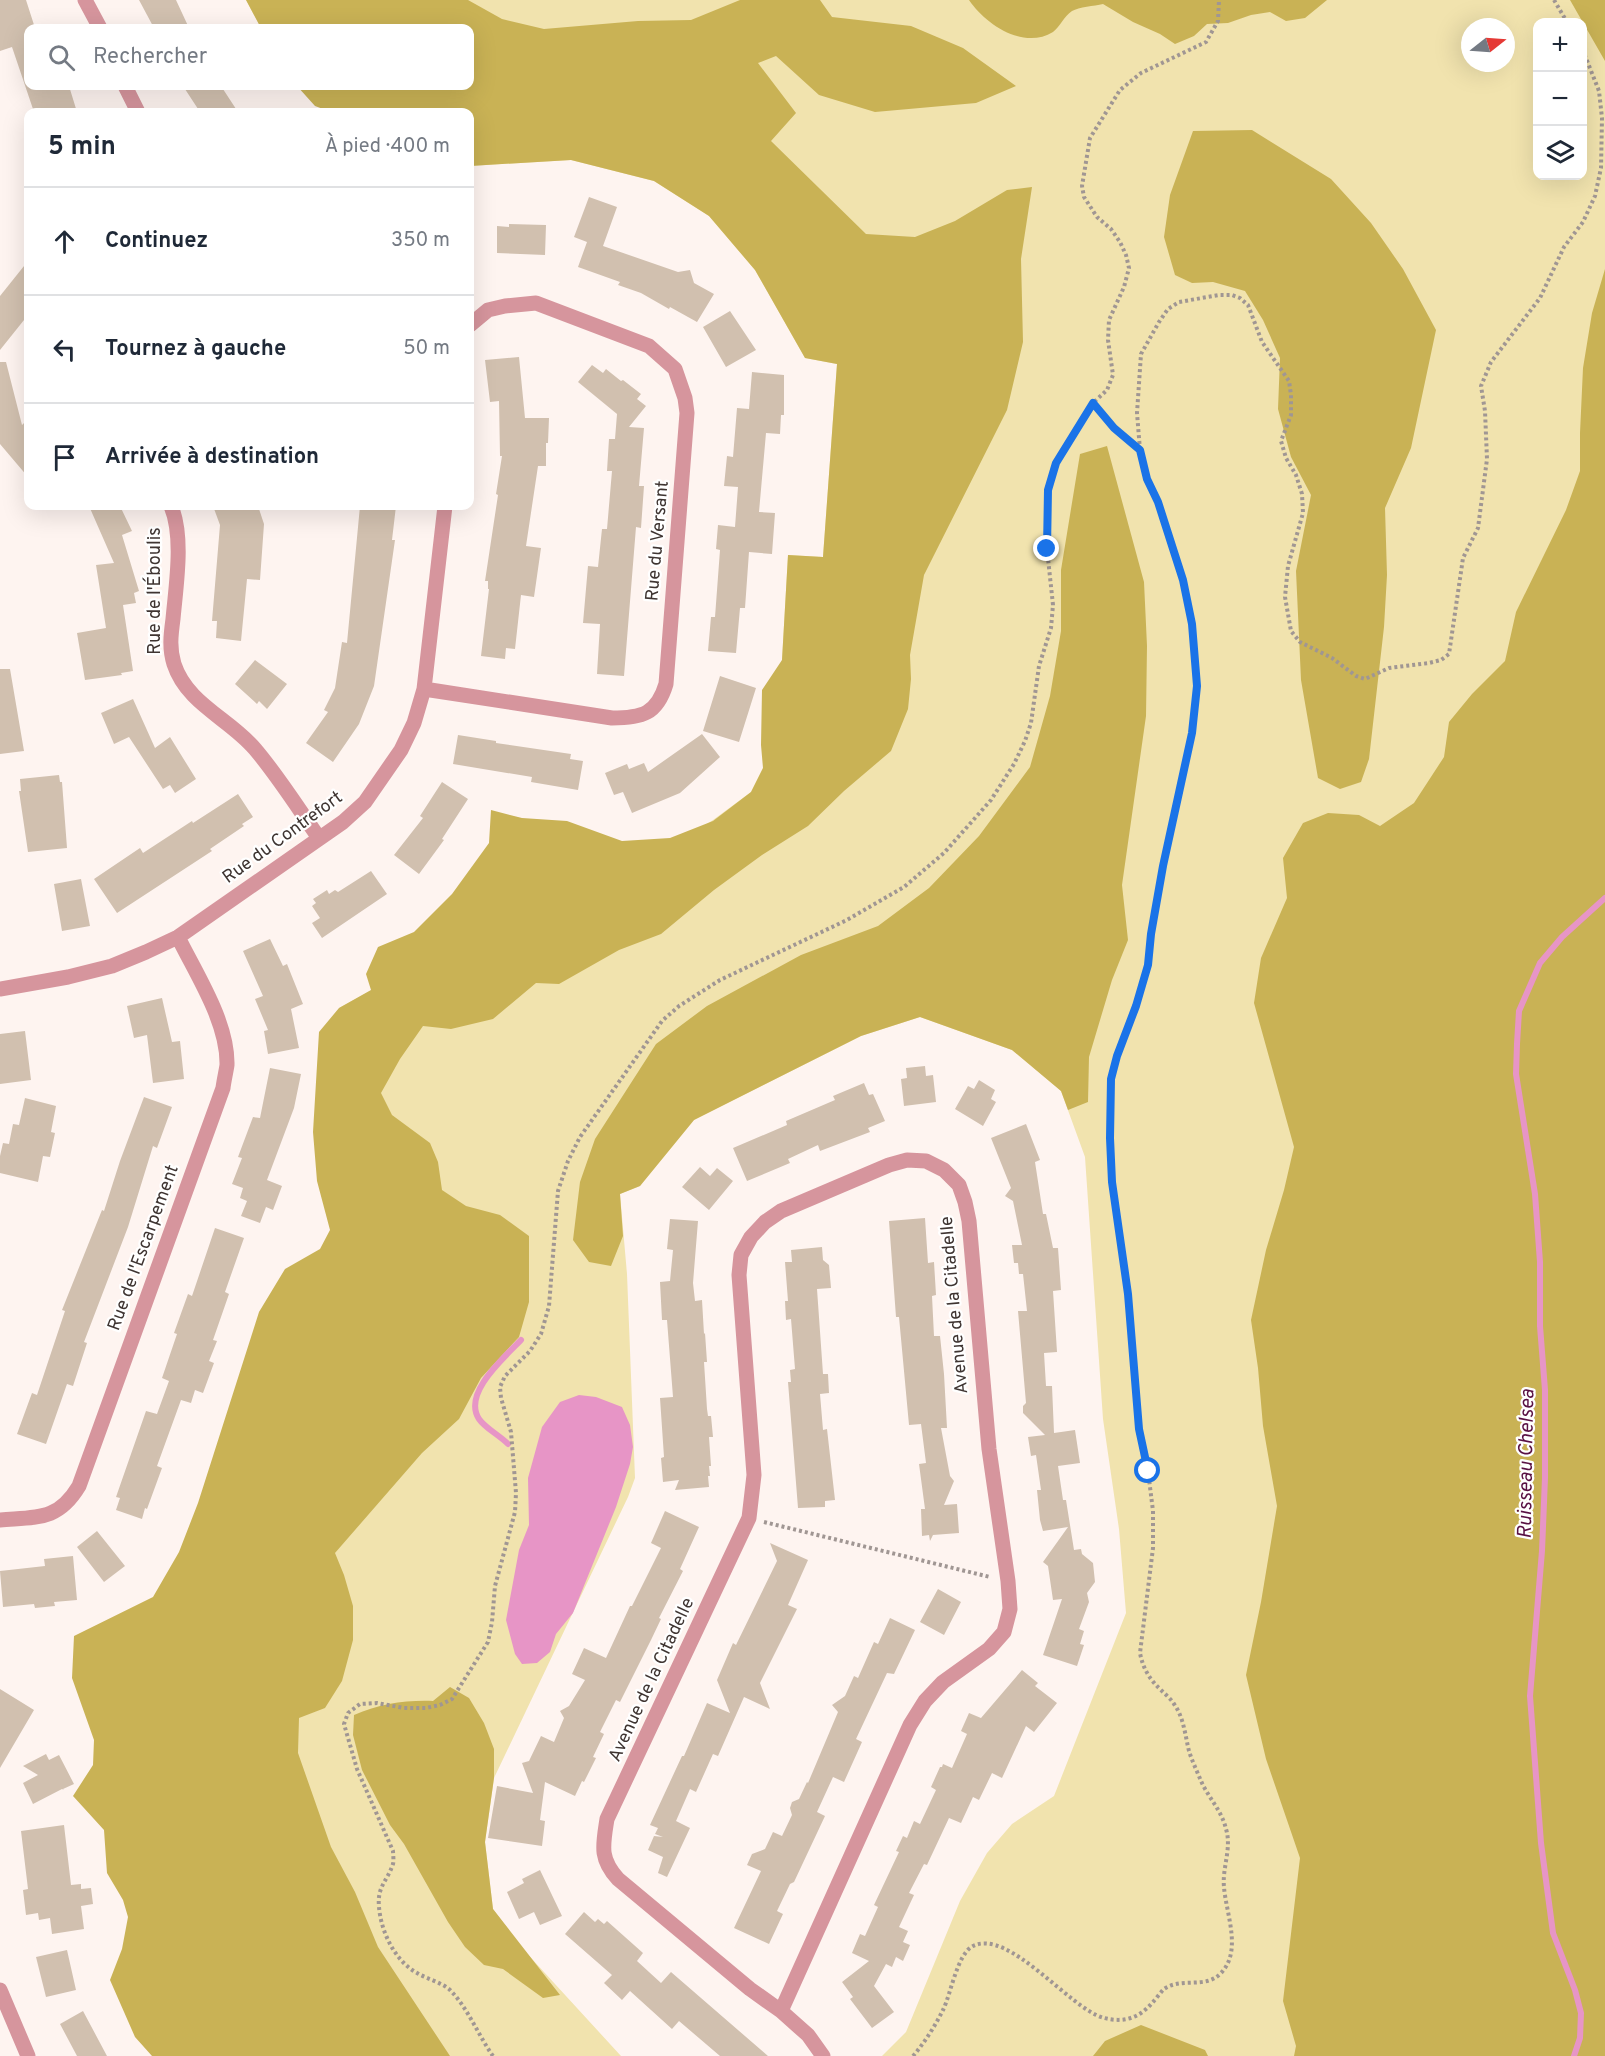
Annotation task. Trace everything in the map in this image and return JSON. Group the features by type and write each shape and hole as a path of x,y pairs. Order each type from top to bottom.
{"street":[{"path":"85,0 98,24"},
{"path":"127,90 136,108"},
{"name":"Rue du Versant","path":"424,689 612,718 626,718 639,716 652,710 662,699 666,684 687,413 685,398 675,369 649,346 536,303 488,310 474,321"},
{"name":"Rue de l'Éboulis","path":"172,510 178,540 170,644 174,665 196,699 254,748 319,838"},
{"name":"Rue du Contrefort","path":"0,989 68,977 112,966 178,937 343,822 365,802 401,750 414,723 424,689 445,510"},
{"name":"Rue de l'Escarpement","path":"0,1520 43,1516 58,1511 70,1501 79,1486 223,1088 227,1065 219,1020 178,937"},
{"name":"Avenue de la Citadelle","path":"781,2011 910,1725 925,1701 943,1682 990,1648 1004,1632 1010,1609 987,1430 969,1221 959,1185 944,1170 926,1161 907,1160 889,1165 781,1211 765,1222 751,1237 741,1255 739,1275 754,1475 749,1518 607,1818 603,1853 608,1868 750,1989 781,2011 808,2035 823,2056"},
{"path":"0,1990 28,2056"}],"path":[{"path":"493,2056 481,2040 458,1999 448,1989 404,1965 386,1933 381,1919 379,1892 394,1863 393,1851 350,1748 344,1724 348,1713 360,1704 377,1703 404,1708 426,1708 452,1699 488,1642 495,1586 515,1512 516,1493 511,1432 500,1387 505,1376 530,1351 541,1334 549,1306 557,1200 561,1179 568,1161 580,1137 647,1040 662,1021 679,1006 720,980 847,920 904,887 951,844 990,800 1014,764 1031,723 1039,666 1051,628 1053,604 1047,549 1048,490 1056,463 1093,403 1107,390 1113,375 1108,340 1109,320 1124,288 1129,268 1120,242 1111,229 1097,217 1084,197 1082,186 1090,138 1120,90 1141,73 1206,42 1218,21 1219,0"},
{"path":"1554,0 1565,18"},
{"path":"913,2056 944,2009 965,1952 974,1945 993,1944 1006,1949 1025,1960 1092,2014 1117,2020 1129,2020 1143,2014 1164,1989 1172,1985 1183,1982 1198,1983 1218,1976 1227,1965 1231,1948 1231,1928 1224,1886 1228,1842 1226,1828 1202,1783 1189,1751 1186,1734 1174,1702 1149,1677 1142,1664 1140,1653 1153,1548 1153,1511 1148,1471 1139,1429 1128,1294 1112,1182 1110,1088 1117,1056 1136,1006 1148,965 1163,866 1192,733 1197,686 1192,624 1183,580 1158,502 1147,479 1140,450 1137,413 1141,354 1168,309 1179,302 1232,295 1248,305 1262,342 1289,381 1291,395 1291,416 1281,441 1302,494 1303,513 1288,566 1285,597 1291,631 1300,642 1332,658 1356,676 1365,679 1389,668 1441,660 1449,654 1463,558 1478,528 1487,459 1485,411 1481,386 1491,362 1540,298 1564,247 1583,222 1595,196 1601,168 1602,118 1599,92 1587,61"},
{"path":"1093,403 1114,428 1140,450"},
{"path":"749,1518 1008,1581"}],"shaded area":[{"path":"246,0 1605,0 1605,898 1574,2056 882,2056 906,2032 960,1901 987,1853 1012,1824 1054,1796 1126,1613 1119,1529 1103,1419 1085,1157 1061,1091 1012,1050 920,1017 861,1036 694,1120 640,1186 620,1194 627,1274 635,1478 494,1778 485,1842 493,1909 522,1948 621,2056 183,2056 184,1559 341,1231 339,1008 630,849 691,834 751,792 763,768 782,660 788,555 823,557 837,364 805,358 755,270 709,216 654,181 571,160 474,166 474,108 326,108 302,90 474,90 474,24 259,24"},
{"path":"246,0 468,0 502,19 544,29 638,21 691,20 740,0 820,0 832,17 911,26 963,48 1016,86 976,103 875,112 819,95 776,56 758,63 796,113 771,141 866,234 915,237 955,221 1007,190 1032,187 1021,259 1023,342 1007,410 924,575 910,655 911,679 908,709 891,751 844,791 808,826 762,855 714,890 661,934 619,950 559,984 536,983 493,1019 451,1029 423,1026 400,1059 381,1093 392,1115 430,1143 438,1162 442,1190 466,1206 500,1215 529,1236 529,1302 519,1337 481,1378 459,1419 422,1453 335,1553 353,1606 353,1640 342,1681 325,1708 299,1718 298,1753 331,1847 355,1892 378,1947 450,2056 152,2056 135,2037 110,1980 122,1949 128,1917 123,1900 107,1873 104,1830 73,1796 93,1765 94,1740 72,1678 74,1636 153,1597 179,1552 198,1503 259,1312 285,1269 320,1249 330,1230 317,1181 313,1132 319,1032 339,1008 371,990 366,974 378,947 414,932 452,894 489,843 491,810 522,818 567,821 622,841 670,838 713,821 751,792 763,768 762,690 782,660 788,555 823,557 837,364 805,358 755,270 709,216 654,181 571,160 474,166 474,108 320,108 315,106 301,90 474,90 474,24 259,24"},
{"path":"969,0 1327,0 1305,18 1286,21 1270,12 1251,15 1228,23 1207,24 1194,36 1175,44 1103,4 1072,11 1053,32 1042,37 1018,36 995,26"},
{"path":"1570,0 1605,0 1605,61 1587,30 1587,18 1580,18"},
{"path":"1252,130 1331,179 1371,223 1403,269 1436,330 1411,448 1385,508 1387,575 1384,627 1369,759 1361,782 1340,789 1318,778 1301,680 1296,571 1311,495 1291,457 1278,409 1280,358 1263,320 1245,291 1213,282 1192,283 1175,275 1164,237 1170,195 1193,131"},
{"path":"1605,269 1605,2056 1294,2056 1296,2046 1283,2001 1300,1858 1266,1759 1246,1675 1277,1506 1263,1426 1251,1320 1266,1250 1294,1147 1254,1003 1261,958 1287,898 1283,858 1303,823 1328,813 1359,815 1380,826 1414,803 1444,757 1449,722 1472,694 1505,661 1516,612 1566,510 1580,471 1583,368 1592,313"},
{"path":"1107,446 1144,582 1147,646 1146,716 1122,885 1128,940 1112,980 1089,1057 1088,1102 1068,1110 1061,1091 1012,1050 920,1017 861,1036 694,1120 640,1186 620,1194 623,1236 611,1266 589,1262 573,1240 580,1182 595,1139 656,1044 707,1006 801,955 878,926 929,888 979,836 1030,767 1050,696 1061,631 1061,570 1080,454"},
{"path":"579,1395 596,1397 622,1407 630,1425 633,1447 630,1464 616,1507 573,1613 556,1634 550,1652 537,1663 522,1664 515,1654 506,1620 519,1550 529,1525 528,1478 542,1427 560,1402"},
{"path":"450,1687 469,1698 484,1723 494,1749 494,1778 485,1842 493,1909 560,1995 543,1998 503,1969 484,1965 465,1947 448,1922 404,1844 390,1825 362,1770 353,1735 354,1715 393,1703 433,1701"},
{"path":"1141,2025 1205,2050 1208,2056 1093,2056 1105,2041"}],"building":[{"path":"0,0 26,0 34,24 24,24 24,82 12,47 0,51"},
{"path":"139,0 176,0 187,24 152,24"},
{"path":"27,90 70,90 76,108 33,108"},
{"path":"186,90 224,90 235,108 197,108"},
{"path":"589,197 617,207 603,246 678,272 690,270 694,283 714,294 697,322 641,293 618,285 620,282 578,267 587,242 574,237"},
{"path":"509,224 546,225 545,255 497,253 497,226 509,227"},
{"path":"24,266 24,320 0,350 0,296"},
{"path":"730,311 756,350 726,367 703,327"},
{"path":"519,357 525,418 549,418 548,443 546,443 546,466 538,466 526,546 541,548 534,597 521,595 515,649 506,648 505,659 481,656 489,589 488,581 485,581 502,456 500,456 499,401 490,402 485,360"},
{"path":"0,362 6,362 22,425 24,423 24,472 0,444"},
{"path":"592,365 603,373 606,369 621,381 623,380 641,394 637,399 646,406 629,427 644,428 639,486 644,486 641,528 636,527 624,676 597,674 600,624 583,623 588,566 598,567 602,529 607,529 612,471 607,471 609,439 615,439 617,414 578,382"},
{"path":"752,372 784,375 784,415 781,415 780,434 766,433 759,512 775,513 772,554 749,552 745,608 740,608 736,653 708,651 711,617 715,617 720,550 716,549 718,525 735,527 738,487 724,486 727,456 733,457 737,408 749,409"},
{"path":"91,510 122,510 132,531 122,535 139,591 134,593 136,603 123,605 133,671 121,673 122,675 85,680 77,633 106,628 96,565 114,563"},
{"path":"214,510 259,510 264,524 260,580 247,579 241,641 216,638 217,621 212,621 220,525"},
{"path":"360,510 396,510 392,540 395,540 374,686 359,724 333,762 306,743 328,712 324,710 335,688 342,642 347,643"},
{"path":"255,660 287,684 267,709 259,701 257,704 235,684"},
{"path":"0,669 10,669 24,751 0,754"},
{"path":"720,676 756,688 739,742 703,731"},
{"path":"133,699 155,748 170,737 196,779 175,793 170,785 163,789 129,737 114,744 101,713"},
{"path":"702,734 720,757 680,793 632,813 623,792 614,795 605,773 627,764 629,769 644,763 648,772"},
{"path":"458,735 571,754 570,759 583,761 578,790 531,782 532,777 453,764"},
{"path":"59,775 60,782 62,782 67,848 28,852 19,791 21,791 20,779"},
{"path":"442,782 468,799 442,839 444,840 419,874 394,855 423,818 420,816"},
{"path":"238,794 253,817 242,824 244,826 210,849 212,851 117,913 94,879 140,848 143,853"},
{"path":"371,871 387,894 322,938 312,923 320,918 312,906 316,903 313,899 327,890 329,894 335,890 338,892"},
{"path":"81,879 90,926 62,931 54,884"},
{"path":"270,939 283,966 287,964 303,1004 291,1009 299,1048 268,1054 264,1031 268,1030 255,999 263,996 243,951"},
{"path":"162,998 172,1042 180,1041 184,1079 153,1083 147,1035 134,1038 127,1006"},
{"path":"25,1031 31,1080 0,1084 0,1034"},
{"path":"925,1066 926,1076 933,1075 936,1102 904,1106 901,1079 907,1078 906,1068"},
{"path":"270,1068 301,1074 294,1108 267,1180 282,1186 273,1210 266,1207 260,1223 241,1216 247,1201 240,1198 243,1188 232,1184 242,1158 238,1157 253,1117 260,1118"},
{"path":"979,1080 995,1090 991,1099 996,1102 983,1126 955,1109 968,1086 974,1089"},
{"path":"864,1083 869,1095 873,1094 885,1121 868,1128 870,1132 820,1151 818,1145 788,1159 790,1163 747,1181 733,1148 787,1125 786,1121 835,1100 833,1096"},
{"path":"144,1097 172,1107 157,1148 153,1146 128,1227 84,1342 87,1343 73,1386 67,1384 46,1444 17,1434 32,1393 37,1395 65,1311 62,1310 102,1210 104,1211"},
{"path":"25,1098 56,1106 51,1132 55,1133 50,1157 43,1156 38,1182 0,1173 3,1143 9,1144 13,1124 19,1125"},
{"path":"1026,1124 1040,1160 1035,1162 1043,1214 1046,1214 1053,1248 1058,1248 1061,1290 1053,1291 1057,1352 1044,1353 1046,1386 1052,1386 1054,1433 1075,1430 1080,1463 1058,1466 1063,1500 1066,1500 1074,1550 1081,1549 1082,1554 1093,1563 1095,1582 1087,1593 1089,1602 1079,1629 1084,1631 1080,1644 1084,1645 1077,1666 1043,1655 1062,1599 1053,1600 1048,1566 1043,1562 1068,1527 1043,1531 1040,1520 1037,1490 1041,1490 1036,1455 1031,1456 1028,1437 1045,1435 1023,1413 1023,1406 1026,1403 1018,1311 1027,1311 1023,1274 1019,1274 1018,1263 1014,1263 1012,1245 1022,1245 1013,1201 1005,1196 1011,1188 991,1138"},
{"path":"700,1167 710,1176 717,1168 733,1181 709,1210 682,1187"},
{"path":"925,1218 928,1263 934,1262 936,1295 932,1296 934,1336 940,1336 944,1374 947,1428 941,1428 950,1476 954,1481 944,1505 957,1504 959,1533 933,1535 930,1541 929,1535 922,1536 921,1509 925,1509 919,1464 926,1463 921,1424 909,1425 899,1317 896,1317 889,1221"},
{"path":"670,1219 698,1221 693,1283 695,1301 702,1300 707,1362 704,1362 707,1409 708,1416 711,1416 713,1437 709,1437 711,1466 709,1466 710,1476 708,1476 709,1487 675,1490 679,1480 663,1482 661,1458 664,1457 660,1398 673,1397 667,1320 662,1320 660,1282 670,1281 673,1250 667,1249"},
{"path":"215,1228 244,1238 225,1292 229,1294 213,1340 217,1341 209,1361 214,1363 203,1393 195,1390 191,1403 181,1400 157,1466 162,1468 142,1519 116,1510 120,1498 116,1497 146,1411 157,1414 169,1381 162,1378 177,1334 174,1333 188,1294 192,1296"},
{"path":"822,1247 823,1260 829,1265 831,1288 817,1289 823,1374 828,1374 829,1393 820,1394 823,1430 827,1429 835,1500 825,1501 825,1507 798,1508 788,1382 791,1382 790,1370 795,1369 791,1319 786,1320 785,1301 788,1301 785,1262 792,1262 791,1250"},
{"path":"665,1511 699,1527 680,1569 683,1571 659,1618 661,1619 651,1640 620,1702 616,1700 600,1732 604,1734 593,1757 596,1758 584,1782 582,1781 575,1796 545,1782 540,1820 545,1821 542,1846 488,1838 497,1786 533,1793 522,1763 529,1761 541,1736 554,1742 564,1718 560,1711 569,1706 585,1680 572,1674 584,1648 606,1658 661,1548 651,1543"},
{"path":"97,1531 125,1566 104,1582 77,1547"},
{"path":"770,1543 808,1560 788,1605 797,1609 760,1683 770,1709 744,1697 718,1756 713,1754 696,1792 690,1789 676,1821 690,1828 667,1877 658,1873 663,1857 648,1850 654,1836 663,1837 655,1834 658,1828 650,1825 707,1703 730,1713 717,1680 733,1643 736,1645 777,1561"},
{"path":"73,1556 77,1600 54,1602 55,1606 35,1608 34,1604 3,1607 0,1571 45,1566 44,1559"},
{"path":"938,1589 961,1602 944,1635 920,1622"},
{"path":"890,1618 915,1630 894,1674 887,1673 856,1739 862,1742 844,1782 833,1777 817,1812 825,1816 794,1882 790,1884 777,1911 783,1914 769,1944 734,1928 761,1871 747,1865 752,1854 765,1849 773,1832 782,1836 792,1815 790,1808 792,1802 799,1799 808,1783 838,1712 832,1705 845,1696 854,1676 858,1678 874,1642 878,1644"},
{"path":"1022,1670 1038,1683 1035,1686 1057,1703 1034,1732 1026,1726 1002,1778 992,1773 979,1800 973,1797 961,1823 949,1818 927,1865 924,1864 909,1893 914,1895 899,1927 908,1931 903,1942 910,1945 903,1961 896,1957 892,1967 886,1964 874,1986 894,2012 872,2028 850,1999 853,1997 842,1982 869,1961 852,1953 860,1934 865,1936 878,1907 874,1905 899,1852 896,1851 903,1836 907,1838 914,1821 920,1824 936,1790 931,1787 940,1767 943,1764 952,1768 967,1734 961,1731 969,1713 981,1718"},
{"path":"0,1689 34,1710 0,1768"},
{"path":"46,1754 49,1760 59,1755 74,1784 33,1804 23,1783 38,1775 23,1766"},
{"path":"64,1825 71,1885 81,1884 81,1889 91,1888 93,1904 81,1906 84,1929 52,1934 50,1918 39,1920 38,1913 26,1915 23,1890 28,1889 21,1831"},
{"path":"540,1870 562,1916 540,1925 534,1912 519,1919 507,1892 524,1883 522,1879"},
{"path":"584,1912 595,1922 598,1919 604,1924 607,1921 643,1953 637,1961 661,1983 671,1972 768,2056 720,2056 679,2021 672,2029 630,1991 622,2000 604,1983 612,1975 565,1934"},
{"path":"67,1950 76,1990 46,1997 36,1957"},
{"path":"83,2011 107,2056 77,2056 60,2024"}],"waterway":[{"name":"Ruisseau Chelsea","path":"1574,2056 1580,2038 1581,2013 1575,1990 1553,1933 1541,1843 1530,1696 1542,1551 1545,1390 1535,1194 1516,1074 1519,1011 1540,963 1562,937 1605,898"},
{"path":"508,1444 479,1419 475,1409 476,1398 488,1376 521,1340"}],"route":[{"path":"1047,549 1048,490 1056,463 1093,403 1114,428 1140,450 1147,479 1158,502 1170,546 1183,580 1192,624 1197,686 1192,733 1163,866 1148,965 1136,1006 1117,1056 1111,1079 1109,1105 1112,1182 1128,1294 1139,1429 1148,1471"}]}
